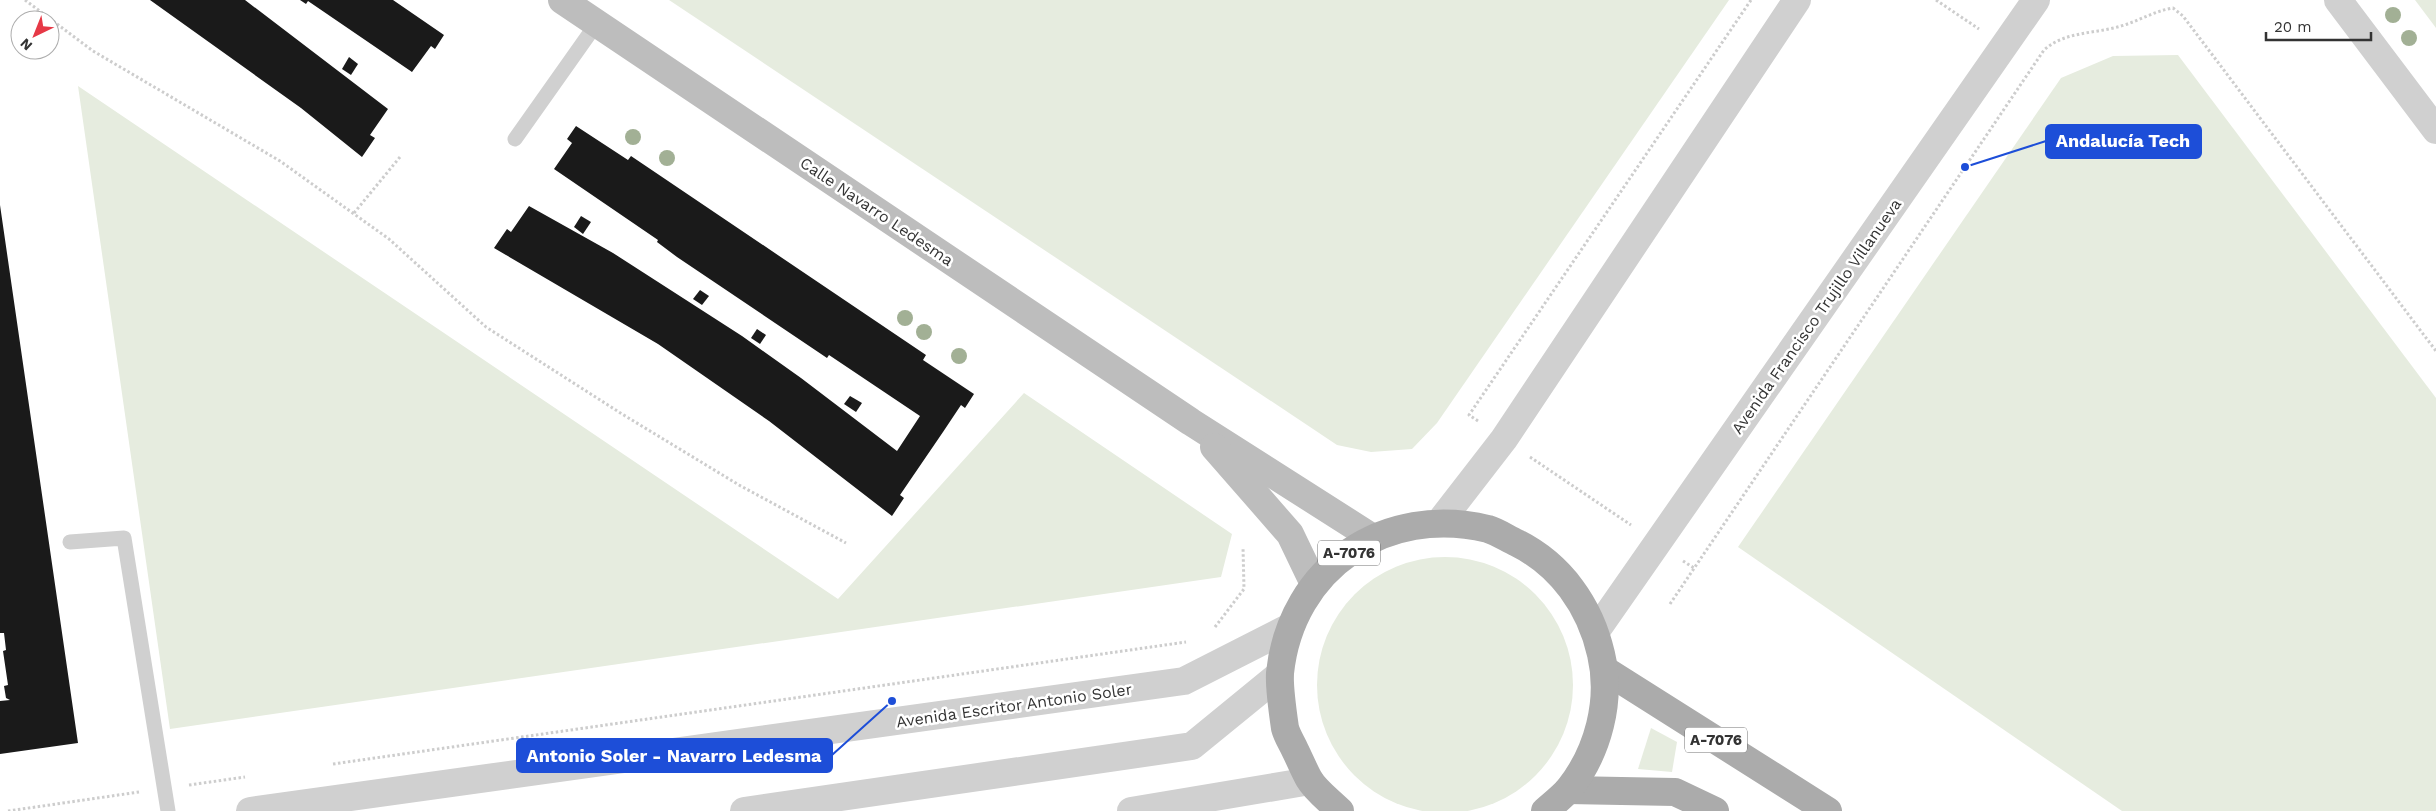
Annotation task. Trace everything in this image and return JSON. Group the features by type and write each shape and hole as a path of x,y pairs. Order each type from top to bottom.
{"main road":[{"name":"Calle Navarro Ledesma","path":"562,0 1191,422 1373,538"},
{"name":"Calle Navarro Ledesma","path":"1191,422 1290,534 1314,584"},
{"name":"A-7076","path":"1340,811 1310,781 1286,730 1280,674 1290,627 1314,584 1341,558 1373,538 1405,527 1439,523 1489,530 1535,552 1572,587 1596,632 1605,670 1604,713 1591,754 1568,790 1545,811"},
{"name":"A-7076","path":"1605,670 1828,811"},
{"path":"1568,790 1675,792 1715,811"}],"street":[{"path":"1439,523 1504,439 1797,0"},
{"name":"Avenida Francisco Trujillo Villanueva","path":"1596,632 2036,0"},
{"path":"2338,0 2436,130"},
{"name":"Avenida Escritor Antonio Soler","path":"250,811 1184,681 1290,627"},
{"path":"744,811 1192,746 1280,674"},
{"path":"1131,811 1310,781"}],"lane":[{"path":"515,139 597,23"},
{"path":"70,542 124,538 168,811"}],"path":[{"path":"25,0 93,51 280,161 354,213 390,240 486,326 622,414 739,485 846,543"},
{"path":"1670,604 2044,50 2055,40 2122,26 2160,10 2173,8 2183,16 2436,351"},
{"path":"354,213 400,157"},
{"path":"1209,630 1216,626 1244,589 1243,546"},
{"path":"328,765 1187,642 1194,638"},
{"path":"8,811 251,776"}],"shaded area":[{"path":"669,0 1729,0 1437,423 1412,449 1371,452 1337,445"},
{"path":"2415,0 2436,0 2436,28"},
{"path":"2178,55 2436,398 2436,811 2122,811 1738,547 2061,78 2113,56"},
{"path":"78,86 838,599 1024,393 1232,534 1221,577 170,729"},
{"path":"1445,557 1482,563 1505,572 1526,586 1544,604 1563,636 1570,660 1573,685 1567,722 1558,745 1544,766 1526,784 1494,803 1470,810 1445,813 1408,807 1385,798 1364,784 1346,766 1327,734 1320,710 1317,685 1323,648 1332,625 1346,604 1364,586 1396,567 1420,560"},
{"path":"1651,728 1677,742 1672,772 1638,769"}],"building":[{"path":"150,0 245,0 388,109 370,135 375,138 362,157 301,108"},
{"path":"300,0 393,0 444,35 435,49 431,46 412,72 308,1 306,4"},
{"path":"349,57 358,64 351,75 342,69"},
{"path":"576,126 628,160 631,156 926,355 923,360 974,394 965,408 961,405 900,495 904,498 892,516 769,421 658,344 494,248 507,229 511,232 529,206 613,253 742,336 897,451 920,416 829,355 827,358 677,257 657,242 658,240 554,169 572,143 567,139"},
{"path":"0,205 78,743 0,754 0,701 10,700 6,698 4,686 8,685 3,651 6,650 4,633 0,633"},
{"path":"581,216 591,222 583,234 574,227"},
{"path":"700,290 709,296 702,305 693,299"},
{"path":"757,329 766,335 760,344 751,338"},
{"path":"850,396 862,403 856,412 844,404"}],"place":[{"name":"Andalucía Tech","path":"1965,167"},
{"name":"Antonio Soler - Navarro Ledesma","path":"892,701"}]}
